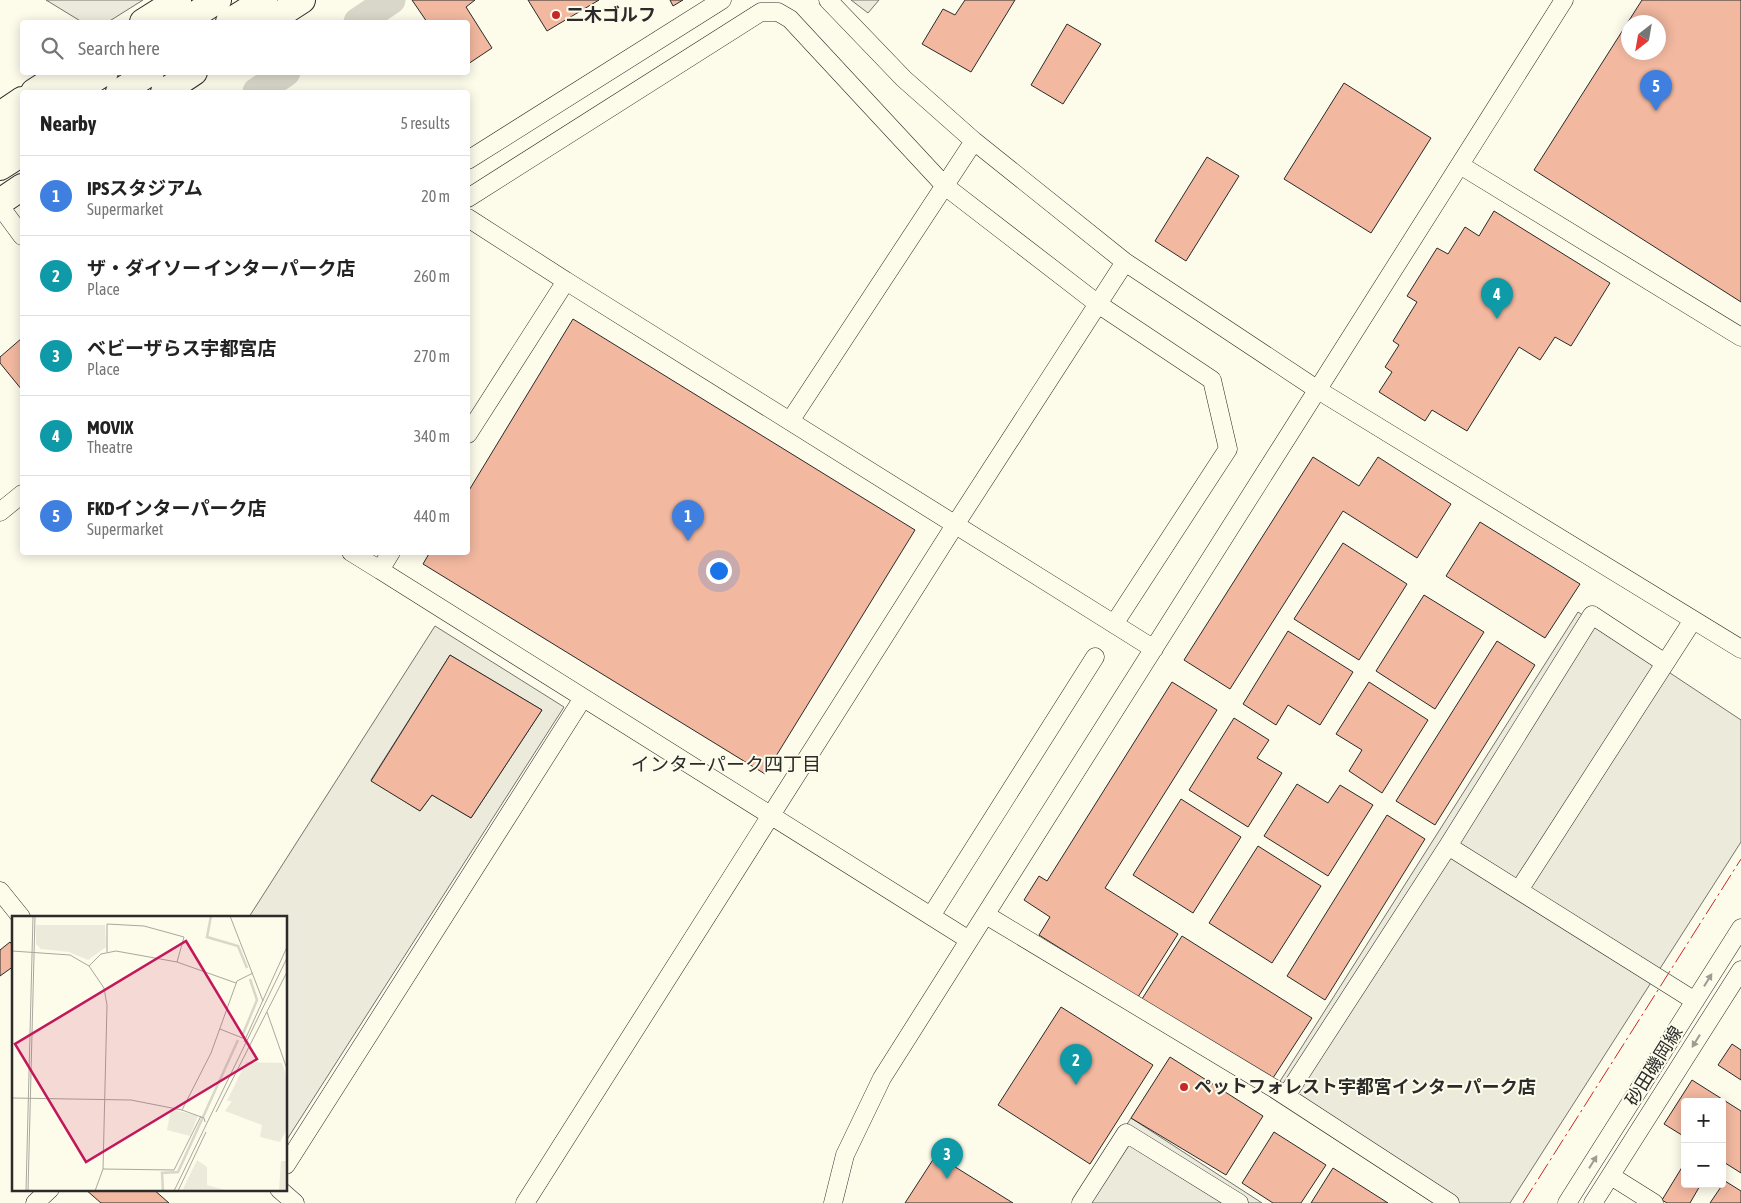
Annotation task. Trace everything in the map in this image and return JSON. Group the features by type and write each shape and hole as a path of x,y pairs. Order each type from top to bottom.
{"highway":[{"path":"146,20 178,0"},
{"path":"186,20 218,0"},
{"path":"232,20 264,0"},
{"path":"271,20 302,0"},
{"path":"37,90 60,75"},
{"path":"77,90 100,75"},
{"path":"121,90 146,75"},
{"path":"167,90 190,75"},
{"path":"0,115 20,101"},
{"path":"0,140 20,126"},
{"path":"0,167 20,154"},
{"path":"0,204 20,189"}],"street":[{"path":"470,159 722,0"},
{"path":"828,0 904,79 974,141 1125,262 1318,390 1741,649"},
{"path":"833,1203 845,1155 882,1078 1564,0"},
{"path":"470,197 761,12 778,12 790,19 945,186 1098,304 1212,380 1228,449 1114,624"},
{"path":"790,420 974,141"},
{"path":"1460,165 1741,337"},
{"path":"0,204 20,233"},
{"path":"470,219 1154,649"},
{"path":"526,1203 955,524 1125,262"},
{"path":"470,431 566,280"},
{"path":"0,512 20,496"},
{"path":"356,555 969,940"},
{"path":"380,570 389,555"},
{"path":"1286,1096 1448,846 1592,615 1666,663"},
{"path":"1519,890 1693,620"},
{"path":"931,916 1095,657"},
{"path":"288,1162 583,698"},
{"path":"1448,846 1695,1001"},
{"path":"0,891 20,916"},
{"path":"986,915 1286,1096 1450,1203"},
{"name":"砂田磯岡線","path":"1568,1203 1741,928"},
{"name":"砂田磯岡線","path":"1593,1203 1741,970"},
{"path":"1081,1203 1126,1133 1239,1203"},
{"path":"1611,1176 1654,1203"},
{"path":"35,1203 49,1190"},
{"path":"280,1190 295,1203"}],"shaded area":[{"path":"46,0 143,0 111,20 79,20"},
{"path":"851,0 879,0 868,13"},
{"path":"1578,612 1741,720 1741,842 1510,1203 1433,1203 1270,1097"},
{"path":"435,626 564,707 288,1138 288,916 250,916","holes":["450,655 542,710 471,818 432,795 420,811 371,780"]},
{"path":"1131,1118 1262,1203 1076,1203"}],"building":[{"path":"412,0 475,0 466,7 492,48 470,63 470,20 426,20"},
{"name":"二木ゴルフ","path":"528,0 599,0 547,31"},
{"path":"670,0 683,0 673,6"},
{"path":"965,0 1015,0 971,72 922,44 943,9 955,15"},
{"path":"1642,0 1741,0 1741,302 1534,170 1621,33 1621,60 1666,60 1666,15 1632,15"},
{"path":"1067,24 1101,44 1063,104 1031,85"},
{"path":"1344,83 1431,138 1371,233 1284,179"},
{"path":"1207,157 1239,176 1186,261 1155,241"},
{"path":"1494,211 1610,283 1571,346 1555,337 1540,360 1519,347 1467,431 1432,410 1425,421 1379,392 1392,372 1385,367 1399,345 1393,341 1417,302 1407,296 1437,248 1448,254 1465,227 1479,236"},
{"path":"573,319 915,530 765,774 423,564 428,555 470,555 470,489"},
{"path":"20,340 20,388 0,363 0,357"},
{"path":"1313,457 1359,486 1378,457 1451,504 1417,558 1343,511 1230,689 1184,660"},
{"path":"1480,522 1580,584 1545,638 1446,576"},
{"path":"1343,543 1407,584 1359,660 1294,619"},
{"path":"1424,595 1484,632 1435,709 1376,671"},
{"path":"1288,631 1353,672 1320,725 1288,705 1276,725 1243,704"},
{"path":"1497,641 1535,665 1435,825 1396,801"},
{"path":"450,655 542,710 471,818 432,795 420,811 371,781"},
{"path":"1172,682 1217,710 1105,888 1178,934 1138,997 1039,935 1050,917 1024,900 1039,876 1047,881"},
{"path":"1369,682 1428,720 1382,793 1349,771 1362,750 1336,734"},
{"path":"1234,718 1269,740 1257,758 1282,773 1248,827 1189,790"},
{"path":"1297,784 1328,803 1340,785 1373,805 1328,876 1264,836"},
{"path":"1181,799 1241,837 1193,913 1133,875"},
{"path":"1387,815 1425,839 1325,1000 1287,976"},
{"path":"1258,846 1321,886 1272,963 1209,923"},
{"path":"1182,936 1312,1018 1271,1081 1142,999"},
{"path":"10,942 12,944 12,967 0,976 0,950"},
{"path":"1061,1007 1153,1065 1090,1164 998,1105"},
{"path":"1732,1044 1741,1050 1741,1080 1718,1065"},
{"name":"ペットフォレスト宇都宮インターパーク店","path":"1170,1057 1263,1116 1226,1175 1131,1118"},
{"path":"1692,1080 1720,1098 1681,1098 1681,1135 1664,1124"},
{"path":"1726,1102 1741,1111 1741,1173 1726,1164"},
{"path":"1274,1132 1326,1165 1301,1203 1273,1203 1242,1183"},
{"path":"936,1155 1013,1203 905,1203"},
{"path":"1333,1168 1388,1203 1311,1203"},
{"path":"1681,1169 1681,1188 1699,1188 1690,1203 1667,1203 1662,1200"},
{"path":"1726,1182 1741,1191 1741,1203 1710,1203 1720,1188 1726,1188"},
{"path":"86,1190 154,1190 169,1203 101,1203"}],"waterway":[{"path":"361,20 391,0"},
{"path":"260,90 282,75"}],"power":[{"path":"1523,1203 1741,859"}],"place":[{"name":"二木ゴルフ","path":"556,15"},
{"name":"FKDインターパーク店","path":"1656,111"},
{"name":"MOVIX","path":"1497,319"},
{"name":"IPSスタジアム","path":"688,541"},
{"name":"ザ・ダイソー インターパーク店","path":"1076,1085"},
{"name":"ペットフォレスト宇都宮インターパーク店","path":"1184,1087"},
{"name":"ベビーザらス宇都宮店","path":"947,1179"}],"district":[{"name":"インターパーク四丁目","path":"726,764"}]}
